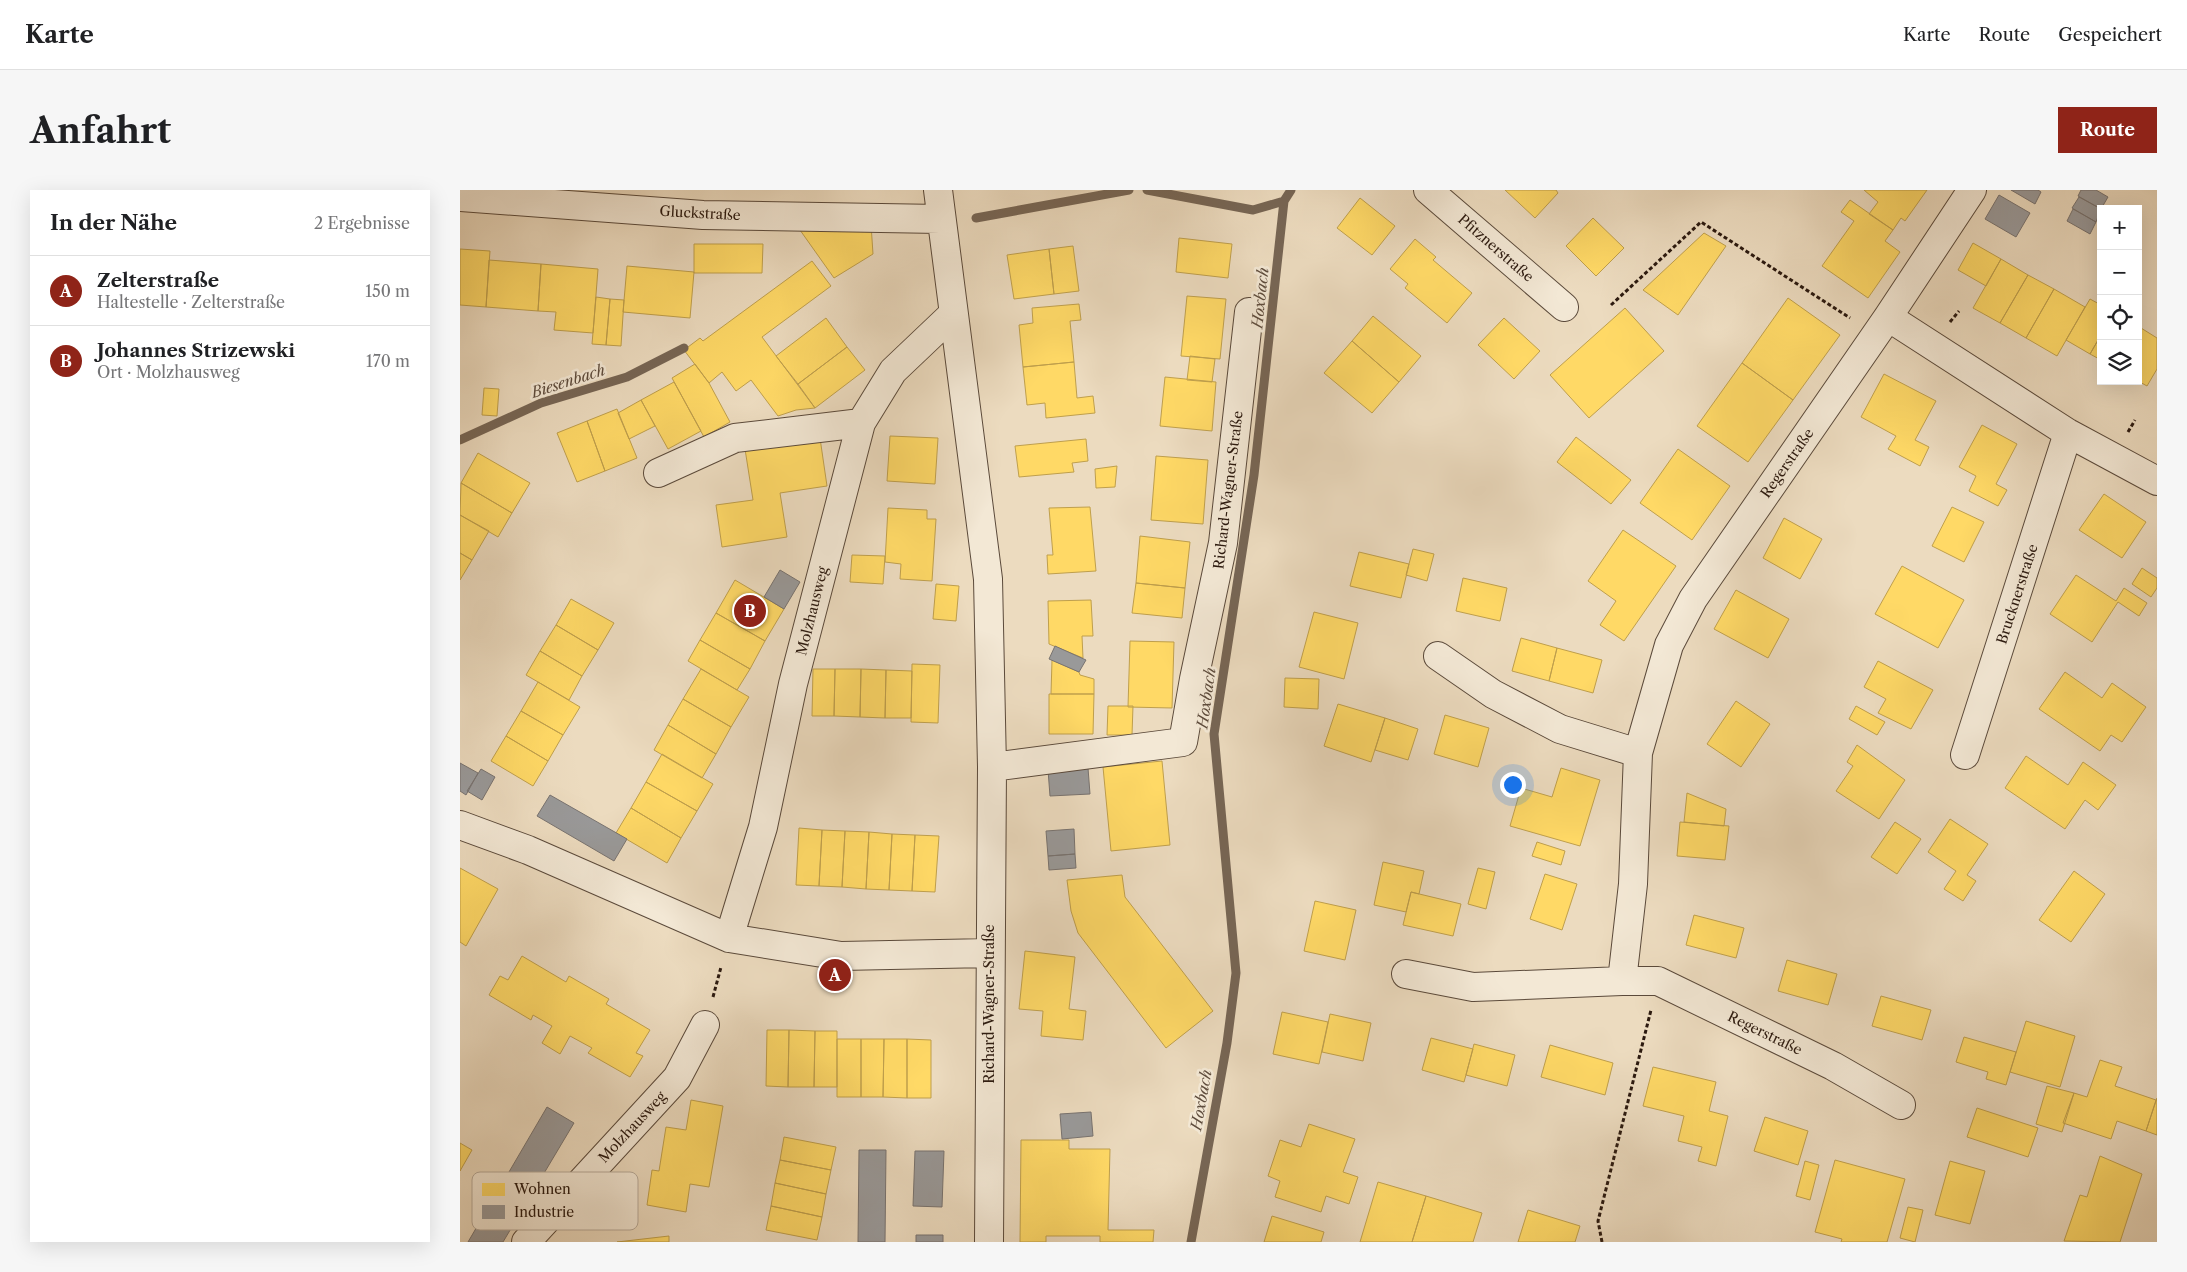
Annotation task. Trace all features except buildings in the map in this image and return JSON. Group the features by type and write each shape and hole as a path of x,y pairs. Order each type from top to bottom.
{"street":[{"name":"Richard-Wagner-Straße","path":"938,190 940,219 988,579 992,767 989,953 989,1242"},
{"name":"Pfitznerstraße","path":"1428,190 1564,307"},
{"name":"Regerstraße","path":"1622,981 1633,884 1638,753 1669,645 1693,599 1882,326 1972,190"},
{"name":"Gluckstraße","path":"460,196 703,215 940,219"},
{"name":"Richard-Wagner-Straße","path":"992,767 1183,742 1194,679 1223,543 1249,312"},
{"name":"Molzhausweg","path":"730,938 764,828 793,684 860,423 893,371 953,314"},
{"path":"1882,326 2068,433 2157,481"},
{"path":"658,473 735,438 860,423"},
{"name":"Brucknerstraße","path":"1965,755 2068,433"},
{"path":"1438,656 1493,694 1560,729 1638,753"},
{"path":"460,826 528,850 730,938 840,956 989,953"},
{"name":"Regerstraße","path":"1406,974 1473,987 1658,981 1832,1066 1902,1105"},
{"name":"Molzhausweg","path":"590,1172 677,1078 705,1024"},
{"name":"Molzhausweg","path":"526,1242 537,1230"}],"path":[{"path":"1611,305 1701,222 1882,326"},
{"path":"1602,1242 1598,1221 1658,981"}],"waterway":[{"name":"Biesenbach","path":"976,218 1129,190"},
{"name":"Biesenbach","path":"1147,190 1253,210 1284,201"},
{"name":"Hoxbach","path":"1191,1242 1227,1043 1236,973 1214,734 1254,475 1284,201 1291,190"},
{"name":"Biesenbach","path":"460,440 541,403 627,377 684,348"}],"place":[{"name":"Johannes Strizewski","path":"750,611"},
{"name":"Zelterstraße","path":"835,975"}]}
